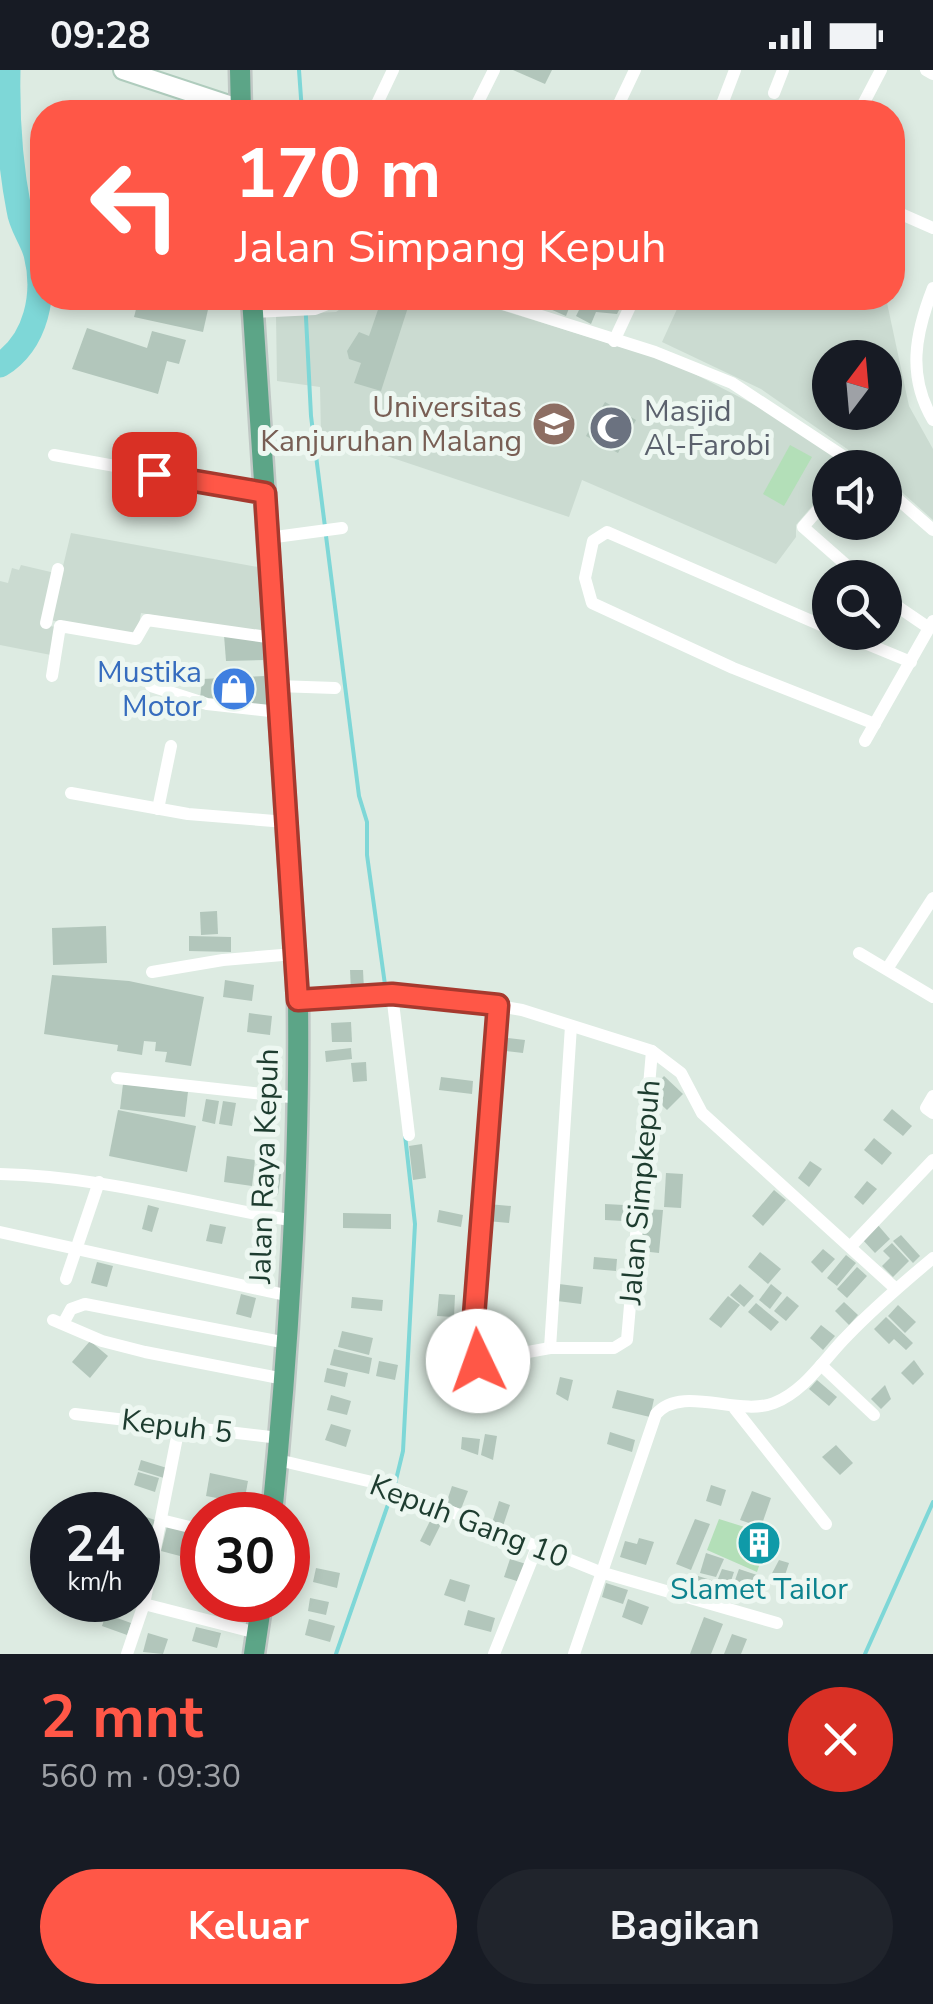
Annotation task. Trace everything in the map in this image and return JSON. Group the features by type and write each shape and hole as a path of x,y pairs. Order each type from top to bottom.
{"main road":[{"path":"240,70 241,100"},
{"name":"Jalan Raya Kepuh","path":"253,310 298,1000 294,1221 275,1492"}],"street":[{"path":"123,70 209,100"},
{"path":"379,100 394,70"},
{"path":"479,100 494,70"},
{"path":"621,100 636,70"},
{"path":"724,100 736,70"},
{"path":"774,93 783,70"},
{"path":"865,100 881,70"},
{"path":"926,70 933,74"},
{"path":"905,216 933,228"},
{"path":"933,288 914,359 919,394 933,420"},
{"path":"540,310 732,383 833,450"},
{"path":"614,341 628,310"},
{"path":"54,455 265,493"},
{"path":"902,503 933,530"},
{"path":"812,517 803,527 812,535"},
{"path":"268,538 342,528"},
{"path":"812,622 606,532 593,541 585,578 592,603 733,668 875,724"},
{"path":"818,540 841,560"},
{"path":"52,676 50,623 58,569"},
{"path":"865,742 931,624 902,608"},
{"path":"50,623 136,639 148,620 274,638"},
{"path":"882,650 911,662"},
{"path":"151,686 207,704 280,712"},
{"path":"277,686 336,688"},
{"path":"158,809 172,746"},
{"path":"71,793 158,809 286,822"},
{"path":"887,969 933,898"},
{"path":"859,952 933,997"},
{"path":"152,972 222,960 294,954"},
{"path":"392,994 409,1135"},
{"path":"298,1000 392,994 498,1005 652,1051 682,1073 702,1113 896,1288"},
{"path":"498,1005 471,1355 484,1362 550,1348 570,1026"},
{"name":"Jalan Simpkepuh","path":"550,1348 614,1348 625,1344 652,1051"},
{"path":"118,1078 299,1098"},
{"path":"933,1096 926,1108 933,1113"},
{"path":"851,1246 933,1160"},
{"path":"0,1174 99,1182 294,1221"},
{"path":"66,1279 99,1182"},
{"path":"0,1232 290,1296"},
{"path":"574,1654 656,1414 664,1405 676,1402 735,1409 776,1402 820,1366 896,1288 933,1258"},
{"path":"284,1380 131,1348 68,1328 61,1319 77,1305 85,1304 287,1343"},
{"path":"820,1366 874,1415"},
{"path":"735,1409 826,1524"},
{"name":"Kepuh 5","path":"75,1414 279,1438"},
{"path":"160,1525 179,1427"},
{"name":"Kepuh Gang 10","path":"278,1460 386,1485 600,1572 776,1623"},
{"path":"161,1520 180,1525"},
{"path":"494,1654 537,1547"},
{"path":"160,1610 256,1643"},
{"path":"127,1654 138,1622"}],"shaded area":[{"name":"Universitas Kanjuruhan Malang","path":"339,310 501,310 647,355 687,370 772,414 826,450 812,450 812,506 796,525 796,537 776,564 582,480 569,517 321,434 320,387 277,381 276,315"},
{"path":"677,310 889,310 895,340 812,340 812,425 761,389 662,342"},
{"path":"902,373 909,406 933,449 933,520 902,492 902,450 849,450 820,430 902,430"},
{"path":"71,533 258,567 262,634 141,613 137,636 50,620"},
{"path":"21,565 55,573 44,625 56,627 51,655 0,645 0,581 8,583 12,568 19,570"}],"green space":[{"path":"790,445 812,457 784,506 763,494"},
{"path":"719,1519 751,1529 744,1550 762,1557 757,1572 707,1550"}],"building":[{"path":"513,70 552,70 545,84"},
{"path":"136,310 208,310 203,332 134,317"},
{"path":"378,310 407,310 381,391 354,383 361,363 349,359 347,351 359,332 369,336"},
{"path":"579,310 619,310 617,314 596,312 591,324 576,316"},
{"path":"87,328 147,348 152,331 186,340 179,364 167,361 158,394 72,369"},
{"name":"Masjid Al-Farobi","path":"605,402 636,420 618,453 586,436"},
{"path":"224,635 264,640 265,660 226,661"},
{"name":"Mustika Motor","path":"265,676 268,708 200,699 202,679"},
{"path":"217,911 218,934 201,935 200,912"},
{"path":"106,926 107,963 53,965 52,928"},
{"path":"189,936 231,937 231,952 189,951"},
{"path":"350,970 363,970 364,990 351,991"},
{"path":"52,975 129,981 204,997 191,1066 165,1062 167,1052 155,1051 156,1042 144,1041 142,1055 117,1051 118,1045 44,1034"},
{"path":"225,980 254,985 252,1001 223,997"},
{"path":"249,1013 272,1016 270,1035 247,1032"},
{"path":"351,1022 352,1042 332,1042 331,1023"},
{"path":"499,1037 525,1040 523,1053 497,1050"},
{"path":"351,1048 352,1059 326,1062 325,1051"},
{"path":"366,1062 367,1081 353,1082 351,1063"},
{"path":"664,1076 683,1094 667,1110 649,1093"},
{"path":"441,1077 473,1081 472,1094 439,1090"},
{"path":"123,1084 188,1092 185,1117 120,1109"},
{"path":"206,1099 219,1101 215,1124 202,1121"},
{"path":"223,1101 236,1103 232,1126 219,1124"},
{"path":"892,1109 912,1126 903,1136 883,1120"},
{"path":"118,1110 196,1126 187,1172 109,1156"},
{"path":"874,1138 892,1153 882,1165 864,1150"},
{"path":"422,1144 426,1178 413,1180 409,1146"},
{"path":"227,1156 255,1160 252,1186 224,1182"},
{"path":"810,1161 822,1169 809,1187 798,1178"},
{"path":"264,1164 282,1167 278,1195 260,1192"},
{"path":"666,1173 683,1174 681,1208 664,1207"},
{"path":"867,1181 877,1189 863,1205 854,1197"},
{"path":"774,1190 786,1200 763,1226 752,1216"},
{"path":"488,1204 511,1206 509,1223 487,1221"},
{"path":"605,1204 624,1205 623,1221 605,1220"},
{"path":"148,1205 159,1208 152,1232 142,1229"},
{"path":"645,1209 663,1210 659,1253 641,1251"},
{"path":"439,1210 463,1215 461,1227 437,1222"},
{"path":"343,1213 391,1214 391,1229 343,1228"},
{"path":"210,1224 226,1227 222,1244 206,1241"},
{"path":"877,1224 890,1239 875,1253 861,1238"},
{"path":"901,1235 920,1256 913,1263 893,1241"},
{"path":"892,1243 909,1261 893,1277 882,1266 890,1258 883,1251"},
{"path":"823,1249 835,1259 822,1273 811,1262"},
{"path":"760,1252 781,1269 768,1284 748,1267"},
{"path":"846,1255 856,1263 837,1286 827,1278"},
{"path":"594,1257 617,1259 616,1271 593,1269"},
{"path":"97,1262 113,1266 107,1287 91,1283"},
{"path":"857,1267 867,1276 847,1298 837,1289"},
{"path":"559,1284 583,1287 581,1304 557,1301"},
{"path":"740,1284 754,1296 744,1307 730,1295"},
{"path":"771,1284 782,1293 770,1309 759,1300"},
{"path":"241,1294 256,1298 251,1318 236,1314"},
{"path":"439,1294 455,1295 454,1317 437,1316"},
{"path":"728,1296 740,1305 721,1328 709,1319"},
{"path":"787,1296 799,1306 786,1321 774,1311"},
{"path":"352,1297 383,1300 382,1311 351,1308"},
{"path":"844,1302 858,1315 849,1325 835,1311"},
{"path":"756,1303 779,1322 771,1331 748,1312"},
{"path":"898,1305 916,1322 905,1333 888,1316"},
{"path":"886,1317 913,1343 906,1350 894,1339 889,1344 874,1329"},
{"path":"821,1325 835,1336 823,1350 810,1338"},
{"path":"342,1331 373,1338 369,1355 338,1347"},
{"path":"90,1341 108,1356 90,1378 72,1362"},
{"path":"334,1349 372,1358 369,1374 330,1365"},
{"path":"432,1351 459,1353 457,1368 431,1366"},
{"path":"914,1360 924,1374 913,1385 901,1373"},
{"path":"379,1361 398,1365 395,1380 376,1376"},
{"path":"327,1368 348,1373 345,1387 324,1382"},
{"path":"560,1377 573,1380 568,1401 556,1394"},
{"path":"817,1380 837,1397 829,1406 809,1389"},
{"path":"885,1385 891,1399 881,1409 871,1399"},
{"path":"617,1390 654,1399 650,1417 612,1408"},
{"path":"331,1395 351,1401 347,1415 327,1410"},
{"path":"331,1424 351,1430 346,1447 325,1440"},
{"path":"610,1432 635,1440 632,1452 607,1444"},
{"path":"485,1434 497,1436 493,1460 481,1455"},
{"path":"462,1437 480,1439 478,1455 461,1449"},
{"path":"836,1445 853,1463 840,1475 822,1457"},
{"path":"141,1460 167,1468 164,1478 138,1470"},
{"path":"138,1472 159,1478 155,1492 134,1485"},
{"path":"210,1473 248,1481 246,1492 207,1492"},
{"path":"711,1485 726,1490 721,1506 706,1501"},
{"path":"452,1486 468,1491 461,1509 446,1504"},
{"path":"752,1491 771,1498 761,1527 740,1520"},
{"path":"499,1501 510,1505 503,1526 492,1523"},
{"path":"431,1519 441,1524 430,1546 420,1541"},
{"path":"695,1519 710,1524 691,1570 676,1564"},
{"path":"167,1526 180,1529 180,1556 161,1551"},
{"name":"Slamet Tailor","path":"753,1531 770,1537 765,1555 747,1548"},
{"path":"639,1538 654,1542 646,1565 620,1557 625,1541 637,1544"},
{"path":"706,1553 724,1559 716,1577 700,1573"},
{"path":"510,1559 526,1564 520,1582 504,1577"},
{"path":"779,1560 789,1563 781,1587 769,1579"},
{"path":"316,1568 340,1573 337,1588 313,1582"},
{"path":"722,1569 734,1572 724,1602 711,1596"},
{"path":"739,1569 757,1575 754,1586 741,1582 735,1599 729,1597"},
{"path":"698,1576 714,1581 709,1596 693,1591"},
{"path":"450,1579 470,1585 465,1602 444,1595"},
{"path":"606,1583 628,1590 623,1604 602,1597"},
{"path":"310,1598 329,1602 326,1615 310,1611"},
{"path":"628,1599 649,1607 642,1625 622,1617"},
{"path":"468,1610 495,1618 491,1632 464,1625"},
{"path":"704,1617 723,1624 711,1654 690,1654"},
{"path":"310,1619 335,1626 330,1642 305,1635"},
{"path":"103,1622 131,1623 127,1635 102,1626"},
{"path":"196,1627 221,1633 217,1648 192,1641"},
{"path":"148,1633 168,1639 163,1654 143,1652"},
{"path":"732,1634 747,1639 741,1654 724,1654"}],"waterway":[{"path":"8,70 16,193 30,240"},
{"path":"299,70 301,100"},
{"path":"0,365 23,343 37,310"},
{"path":"306,310 311,416 325,527"},
{"path":"326,536 359,796 367,822 367,855 386,992"},
{"path":"395,1484 403,1451 415,1224 405,1135"},
{"path":"336,1654 392,1493"},
{"path":"865,1654 933,1502"}],"place":[{"name":"Universitas Kanjuruhan Malang","path":"554,424"},
{"name":"Masjid Al-Farobi","path":"611,428"},
{"name":"Mustika Motor","path":"234,689"},
{"name":"Slamet Tailor","path":"759,1543"}],"route":[{"path":"154,474 265,493 298,1000 392,994 498,1005 482,1202 480,1283 471,1340 471,1355 478,1361"}]}
